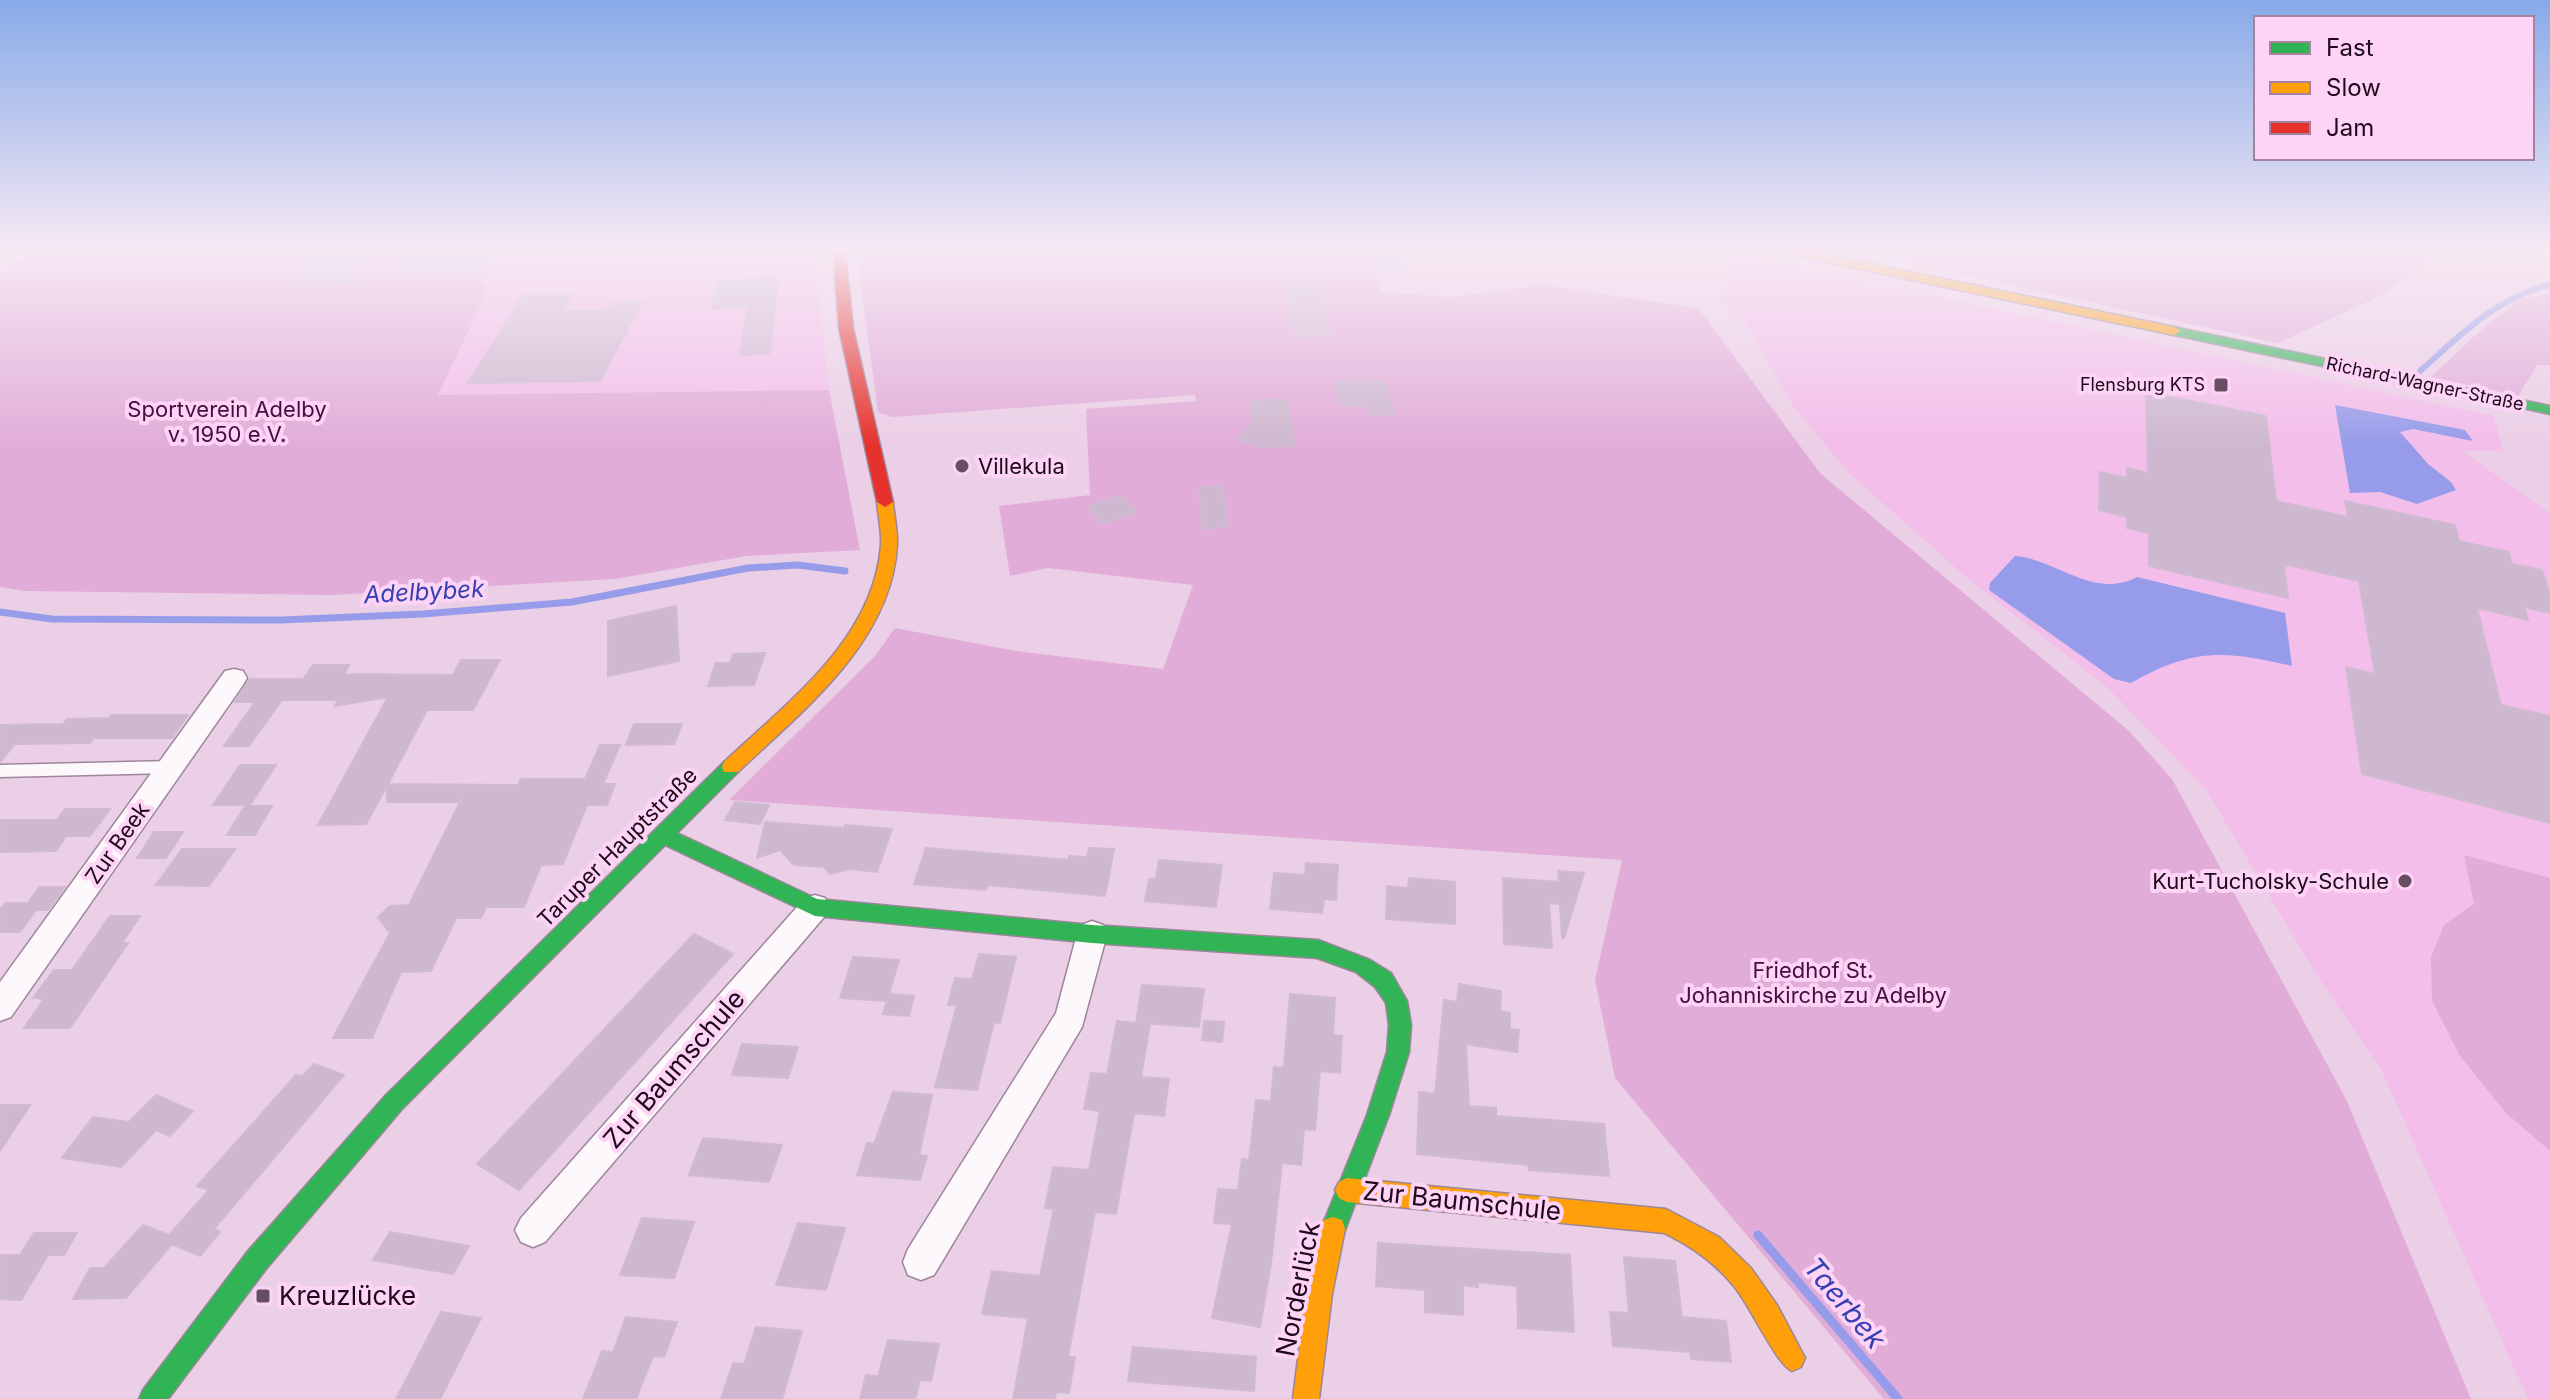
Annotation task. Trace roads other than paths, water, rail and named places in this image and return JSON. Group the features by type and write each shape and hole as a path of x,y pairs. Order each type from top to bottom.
{"street":[{"name":"Taruper Hauptstraße","path":"152,1399 257,1260 394,1102 834,665 867,624 887,585 893,557 891,527 845,314"},
{"name":"Richard-Wagner-Straße","path":"2094,314 2550,410"},
{"name":"Zur Beek","path":"0,1007 234,678"},
{"name":"Zur Baumschule","path":"662,835 815,907 1092,934 1318,949 1352,958 1379,977 1396,1000 1401,1029 1391,1078 1347,1190 1666,1221 1697,1231 1728,1257 1760,1295 1792,1358"},
{"name":"Zur Baumschule","path":"533,1230 815,907"},
{"path":"921,1262 1071,1017 1092,934"},
{"name":"Norderlück","path":"1306,1399 1315,1314 1333,1228 1347,1190"}],"lane":[{"path":"0,771 171,767"}],"water":[{"path":"2335,405 2465,430 2473,441 2413,429 2400,432 2456,490 2417,504 2380,492 2350,493"},
{"path":"2015,556 2090,581 2121,583 2137,577 2285,613 2292,666 2247,657 2209,655 2172,663 2131,683 2114,679 1989,590 1990,583"}],"waterway":[{"path":"2420,371 2487,314"},
{"name":"Adelbybek","path":"0,612 52,619 281,620 423,614 572,602 748,568 798,565 845,571"},
{"name":"Taerbek","path":"1758,1235 1898,1399"}],"place":[{"name":"Flensburg KTS","path":"2221,385"},
{"name":"Villekula","path":"962,466"},
{"name":"Kurt-Tucholsky-Schule","path":"2405,881"},
{"name":"Kreuzlücke","path":"263,1296"}],"park label":[{"name":"Sportverein Adelby v. 1950 e.V.","path":"227,422"},
{"name":"Friedhof St. Johanniskirche zu Adelby","path":"1813,982"}]}
